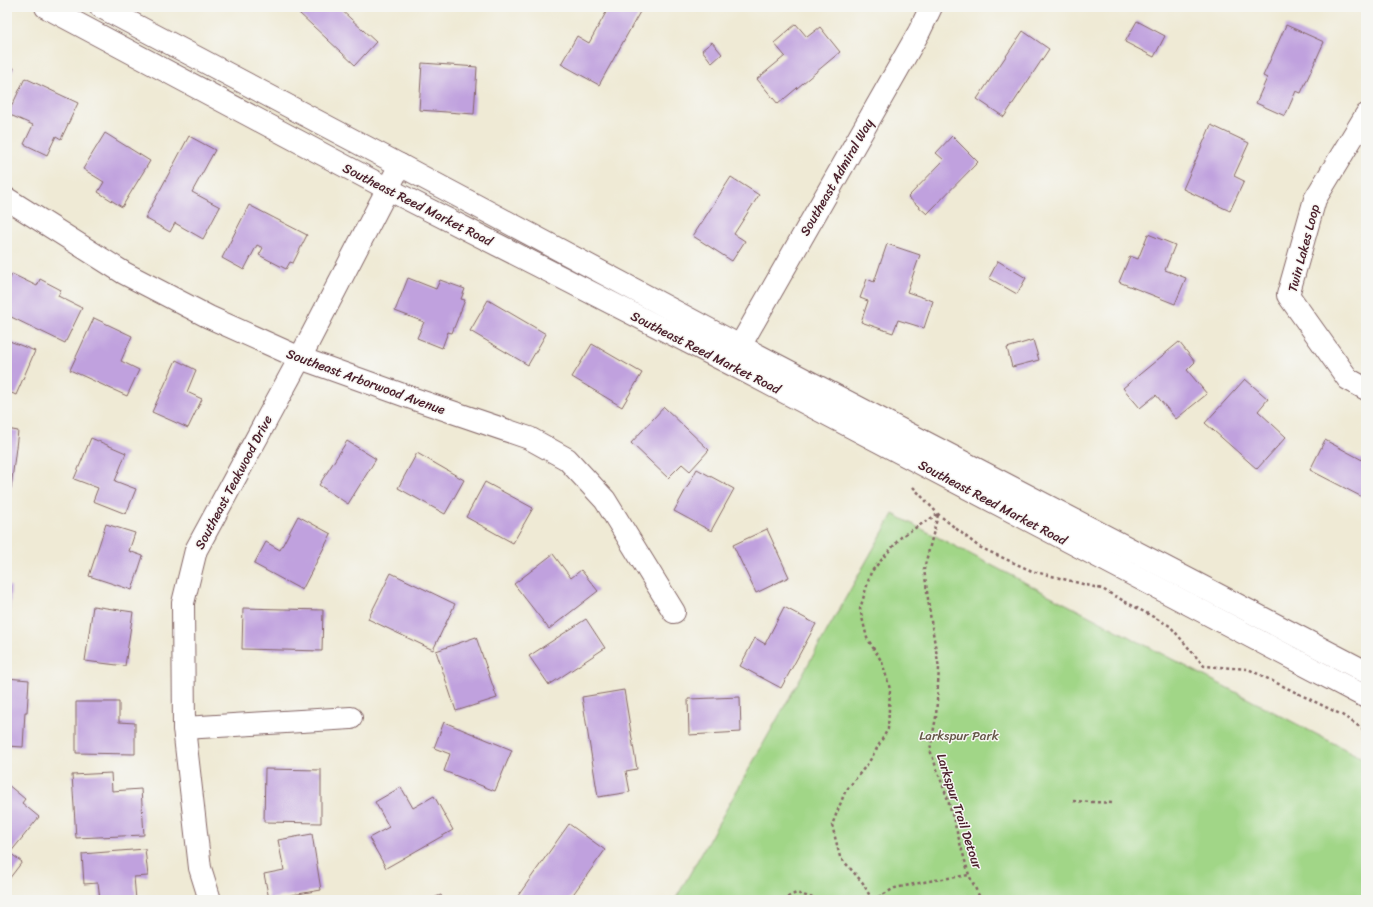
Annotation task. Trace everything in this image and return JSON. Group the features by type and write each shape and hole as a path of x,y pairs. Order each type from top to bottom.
{"main road":[{"name":"Southeast Reed Market Road","path":"46,7 388,189 737,368 1366,697"},
{"name":"Southeast Reed Market Road","path":"100,7 740,346 1366,672"},
{"name":"Southeast Admiral Way","path":"740,346 919,32 931,7"},
{"name":"Twin Lakes Loop","path":"1366,115 1315,199 1288,295 1348,379 1366,389"},
{"name":"Southeast Teakwood Drive","path":"210,900 200,868 184,728 183,603 196,550 300,358 400,165"},
{"name":"Southeast Arborwood Avenue","path":"7,199 124,273 209,317 300,358 529,438 567,459 605,500 674,612"},
{"path":"184,728 351,718"}],"path":[{"path":"907,484 914,487 938,514 979,547 1032,571 1102,589 1170,626 1204,666 1248,669 1342,715 1366,731"},
{"path":"938,514 902,536 871,572 860,609 868,638 882,662 890,690 888,729 869,762 845,792 832,825 840,857 863,883 873,900 895,888 929,880 969,875"},
{"name":"Larkspur Trail Detour","path":"938,514 924,569 939,668 936,717 930,750 948,800 969,875 981,900"},
{"path":"1073,801 1114,803"},
{"path":"782,900 796,893 820,900"}],"green space":[{"name":"Larkspur Park","path":"893,514 1366,760 1366,900 675,900"}],"building":[{"path":"304,7 338,7 376,42 355,65 299,13"},
{"path":"609,7 636,7 641,10 599,85 561,64 577,36 589,43"},
{"path":"1137,21 1165,36 1154,57 1125,42"},
{"path":"796,24 807,37 820,27 840,52 778,104 757,79 785,56 774,43"},
{"path":"1286,25 1324,42 1301,93 1296,91 1285,116 1256,103 1267,78 1263,76"},
{"path":"1023,31 1049,49 1004,117 977,99"},
{"path":"712,42 722,54 712,63 702,50"},
{"path":"422,63 477,67 474,114 419,110"},
{"path":"7,65 14,68 7,83"},
{"path":"25,78 78,103 61,139 56,136 47,155 24,144 33,125 8,114"},
{"path":"1211,125 1249,143 1234,176 1244,181 1230,211 1183,189"},
{"path":"105,133 150,161 122,207 98,192 104,182 83,169"},
{"path":"189,136 215,150 192,192 220,207 203,239 175,223 170,232 145,218"},
{"path":"952,136 978,162 927,214 908,197 944,160 936,153"},
{"path":"731,177 759,195 734,234 745,241 732,261 693,236"},
{"path":"249,205 307,235 293,263 290,262 286,269 259,255 263,248 257,245 244,270 222,258"},
{"path":"1148,234 1175,245 1165,270 1186,278 1175,304 1119,282 1130,256 1138,259"},
{"path":"887,244 920,255 907,292 933,301 924,328 898,320 893,333 861,322 868,301 860,298 867,279 874,282"},
{"path":"998,261 1026,278 1017,294 989,278"},
{"path":"12,274 37,286 40,279 61,290 58,296 82,308 65,343 7,315 7,285"},
{"path":"408,278 436,289 440,280 465,289 461,299 465,300 452,333 448,332 442,348 417,338 424,322 395,311"},
{"path":"488,300 546,334 528,365 470,331"},
{"path":"94,318 132,336 121,361 139,370 127,396 70,370"},
{"path":"7,340 35,351 16,395 7,391"},
{"path":"1033,340 1039,360 1012,367 1007,348"},
{"path":"1179,342 1195,362 1187,370 1207,394 1176,419 1156,395 1140,408 1123,388"},
{"path":"592,344 642,373 622,407 572,377"},
{"path":"176,360 196,370 187,392 202,399 188,428 152,412"},
{"path":"1245,379 1268,399 1258,411 1286,437 1257,469 1205,423"},
{"path":"664,407 709,450 690,471 682,464 668,478 631,443"},
{"path":"7,429 18,431 11,488 7,487"},
{"path":"91,438 126,453 115,481 136,489 126,514 93,501 98,488 74,479"},
{"path":"1325,440 1366,462 1366,499 1310,470"},
{"path":"347,441 376,459 348,504 319,485"},
{"path":"417,453 464,480 445,514 398,488"},
{"path":"697,469 734,489 711,531 674,511"},
{"path":"485,482 533,508 513,543 466,517"},
{"path":"298,516 331,534 302,590 254,564 266,542 280,550"},
{"path":"106,524 135,533 129,551 143,556 132,590 89,576"},
{"path":"767,529 789,577 756,593 733,545"},
{"path":"553,554 571,578 581,570 598,591 549,629 514,584"},
{"path":"391,573 455,604 433,650 368,619"},
{"path":"7,586 11,586 9,632 7,632"},
{"path":"93,606 133,612 125,666 85,661"},
{"path":"784,607 816,624 781,688 740,666 755,638 765,644"},
{"path":"243,608 323,610 322,651 242,649"},
{"path":"586,619 605,648 549,685 529,656"},
{"path":"476,637 497,698 456,711 436,651"},
{"path":"7,678 29,680 23,747 7,746"},
{"path":"624,690 637,769 626,771 630,792 598,797 582,697"},
{"path":"740,697 741,732 689,735 688,699"},
{"path":"76,702 119,702 119,722 135,723 135,754 76,753"},
{"path":"444,722 512,750 495,791 444,771 450,754 434,748"},
{"path":"265,769 321,770 321,823 264,822"},
{"path":"111,773 112,791 141,789 144,835 76,838 72,775"},
{"path":"7,784 25,799 22,803 39,817 10,853 22,862 9,879 7,877"},
{"path":"401,787 413,808 434,796 453,830 386,868 369,838 389,827 375,802"},
{"path":"569,824 605,850 569,900 515,900"},
{"path":"312,834 321,890 269,899 264,874 284,870 278,840"},
{"path":"145,849 148,876 134,877 136,900 100,900 98,883 84,884 82,854"},
{"path":"441,895 443,900 428,900"}]}
